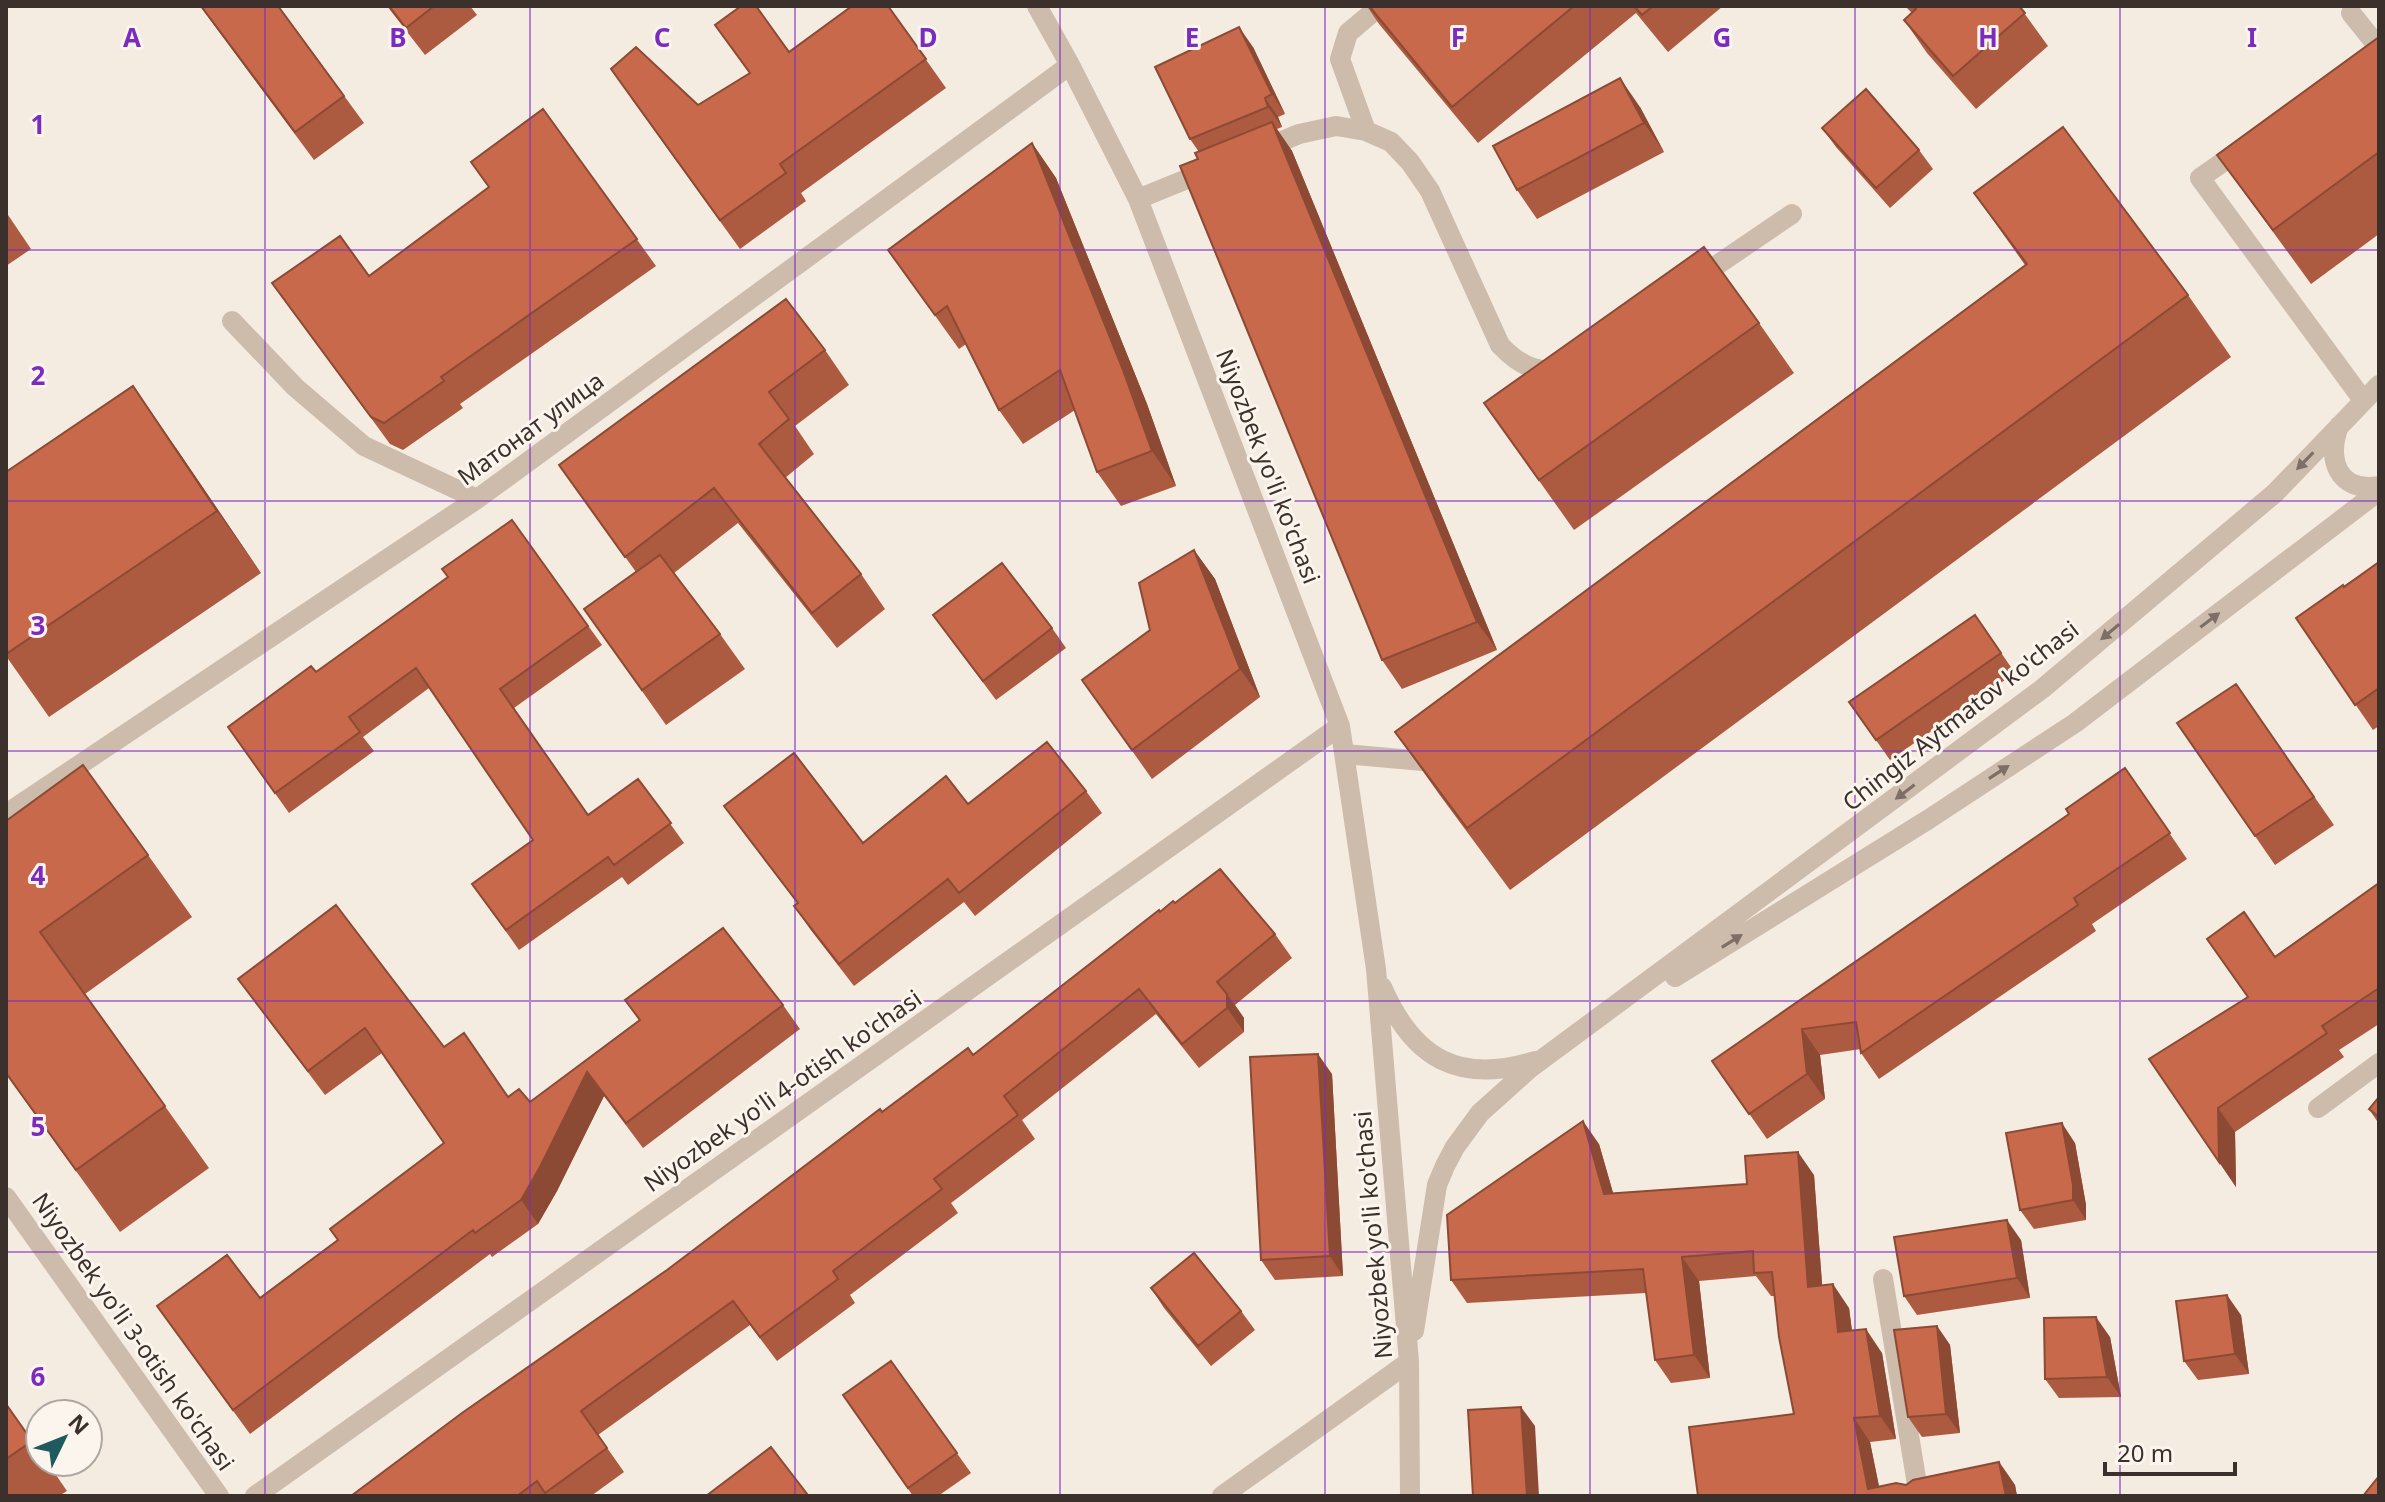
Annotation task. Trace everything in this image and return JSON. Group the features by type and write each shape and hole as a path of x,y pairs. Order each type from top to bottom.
{"street":[{"name":"Niyozbek yo'li ko'chasi","path":"1037,6 1138,199 1340,726 1376,969 1409,1362 1410,1496"},
{"path":"1366,131 1340,59 1348,33 1380,6"},
{"path":"2351,13 2375,52"},
{"name":"Матонат улица","path":"6,814 477,499 1070,65"},
{"path":"1138,199 1299,134 1336,126 1366,131 1391,142 1410,162 1430,191 1500,345 1513,359 1549,371 1567,366 1580,357"},
{"path":"2264,132 2200,178 2363,400"},
{"path":"1673,295 1792,214"},
{"path":"232,321 295,387 364,446 477,499"},
{"name":"Chingiz Aytmatov ko'chasi","path":"1409,1362 1437,1185 1455,1147 1495,1097 2042,689 2275,493 2379,385"},
{"path":"2339,426 2333,449 2333,461 2338,472 2359,485 2379,488"},
{"name":"Chingiz Aytmatov ko'chasi","path":"1547,1057 1929,819 2075,723 2379,488"},
{"name":"Niyozbek yo'li 4-otish ko'chasi","path":"255,1496 1340,726"},
{"path":"1345,754 1434,762 1460,743"},
{"name":"Niyozbek yo'li ko'chasi","path":"1376,969 1401,1024 1417,1043 1435,1057 1460,1067 1485,1070 1512,1067 1547,1057"},
{"path":"2318,1108 2379,1063"},
{"name":"Niyozbek yo'li 3-otish ko'chasi","path":"6,1197 219,1496"},
{"path":"1883,1279 1919,1496"},
{"path":"1222,1496 1409,1362"}],"building":[{"path":"201,6 278,6 344,96 295,132"},
{"path":"389,6 434,6 406,28"},
{"path":"741,6 756,6 789,52 852,6 888,6 926,59 780,164 786,173 720,220 611,69 636,47 698,105 750,73 715,25"},
{"path":"1369,6 1574,6 1452,107"},
{"path":"1634,6 1653,6 1642,15"},
{"path":"1913,6 2019,6 2025,13 1953,76 1904,20 1916,9"},
{"path":"1239,27 1272,94 1265,98 1268,107 1190,139 1155,67"},
{"path":"2379,37 2379,152 2273,230 2217,155"},
{"path":"1620,78 1644,123 1517,190 1493,146"},
{"path":"1866,89 1919,150 1876,188 1822,128"},
{"path":"543,109 637,239 441,377 444,381 384,423 371,417 272,283 340,236 369,276 489,187 471,162"},
{"path":"1272,122 1477,622 1382,660 1180,166 1198,159 1195,153"},
{"path":"2063,127 2188,295 1467,828 1395,732 2027,264 1974,193"},
{"path":"1032,143 1152,451 1097,472 1060,370 999,410 947,306 935,315 888,250"},
{"path":"1704,247 1759,323 1539,480 1484,403"},
{"path":"786,299 825,350 769,392 789,419 759,444 861,574 812,613 714,488 625,557 559,465"},
{"path":"133,386 217,511 6,654 6,472"},
{"path":"512,520 588,626 500,689 588,815 638,779 671,823 614,865 608,857 506,930 472,884 533,840 416,668 349,717 360,732 275,793 228,727 311,666 316,672 448,577 442,569"},
{"path":"1194,550 1240,669 1132,750 1082,680 1150,630 1139,583"},
{"path":"660,555 720,634 642,690 584,609"},
{"path":"2379,562 2379,688 2355,705 2296,618"},
{"path":"1002,563 1052,628 983,681 933,615"},
{"path":"1975,615 2001,653 1876,740 1849,702"},
{"path":"2236,684 2314,797 2255,836 2177,723"},
{"path":"1047,742 1086,791 959,893 948,879 839,964 794,906 798,903 724,806 794,753 863,843 946,776 968,804"},
{"path":"83,765 148,855 40,932 165,1106 76,1170 6,1073 6,821"},
{"path":"2125,768 2170,833 2074,898 2078,905 1861,1053 1856,1022 1802,1029 1807,1074 1749,1114 1712,1061 2069,814 2066,809"},
{"path":"1220,869 1275,934 1217,982 1227,994 1227,1008 1182,1044 1139,989 1004,1096 1018,1115 934,1179 942,1189 833,1271 838,1279 760,1337 733,1301 581,1411 607,1448 545,1493 537,1481 517,1496 351,1496 462,1413 667,1270 880,1109 882,1112 968,1048 973,1055 1159,910 1173,901 1175,903"},
{"path":"2379,883 2379,988 2322,1026 2327,1033 2218,1108 2219,1162 2149,1059 2248,997 2207,939 2244,912 2275,957"},
{"path":"336,905 444,1047 464,1033 508,1097 519,1089 530,1102 640,1020 625,1000 723,928 783,1005 626,1123 587,1072 521,1200 475,1233 473,1230 233,1410 157,1306 227,1255 260,1298 338,1240 330,1229 444,1143 365,1028 308,1071 238,979"},
{"path":"1318,1054 1330,1256 1261,1260 1250,1057"},
{"path":"2379,1097 2379,1117 2369,1109"},
{"path":"1583,1121 1604,1194 1747,1184 1745,1156 1798,1152 1808,1287 1833,1284 1838,1332 1866,1329 1880,1416 1854,1418 1868,1489 1896,1483 1906,1485 1913,1480 1999,1462 2006,1496 1698,1496 1689,1427 1794,1414 1779,1337 1772,1272 1754,1273 1753,1251 1682,1257 1694,1355 1655,1360 1643,1269 1451,1280 1447,1215"},
{"path":"2062,1123 2073,1200 2020,1210 2006,1133"},
{"path":"2007,1220 2017,1278 1904,1296 1894,1237"},
{"path":"1194,1253 1241,1311 1198,1346 1151,1288"},
{"path":"2227,1295 2235,1354 2184,1361 2176,1301"},
{"path":"2096,1317 2107,1377 2045,1379 2044,1318"},
{"path":"1937,1326 1946,1414 1908,1417 1894,1330"},
{"path":"891,1361 957,1453 908,1488 843,1395"},
{"path":"6,1404 24,1430 24,1447 6,1459"},
{"path":"1521,1407 1527,1496 1473,1496 1468,1410"},
{"path":"771,1447 807,1494 805,1496 706,1496"},
{"path":"2379,1476 2379,1496 2363,1496"}]}
